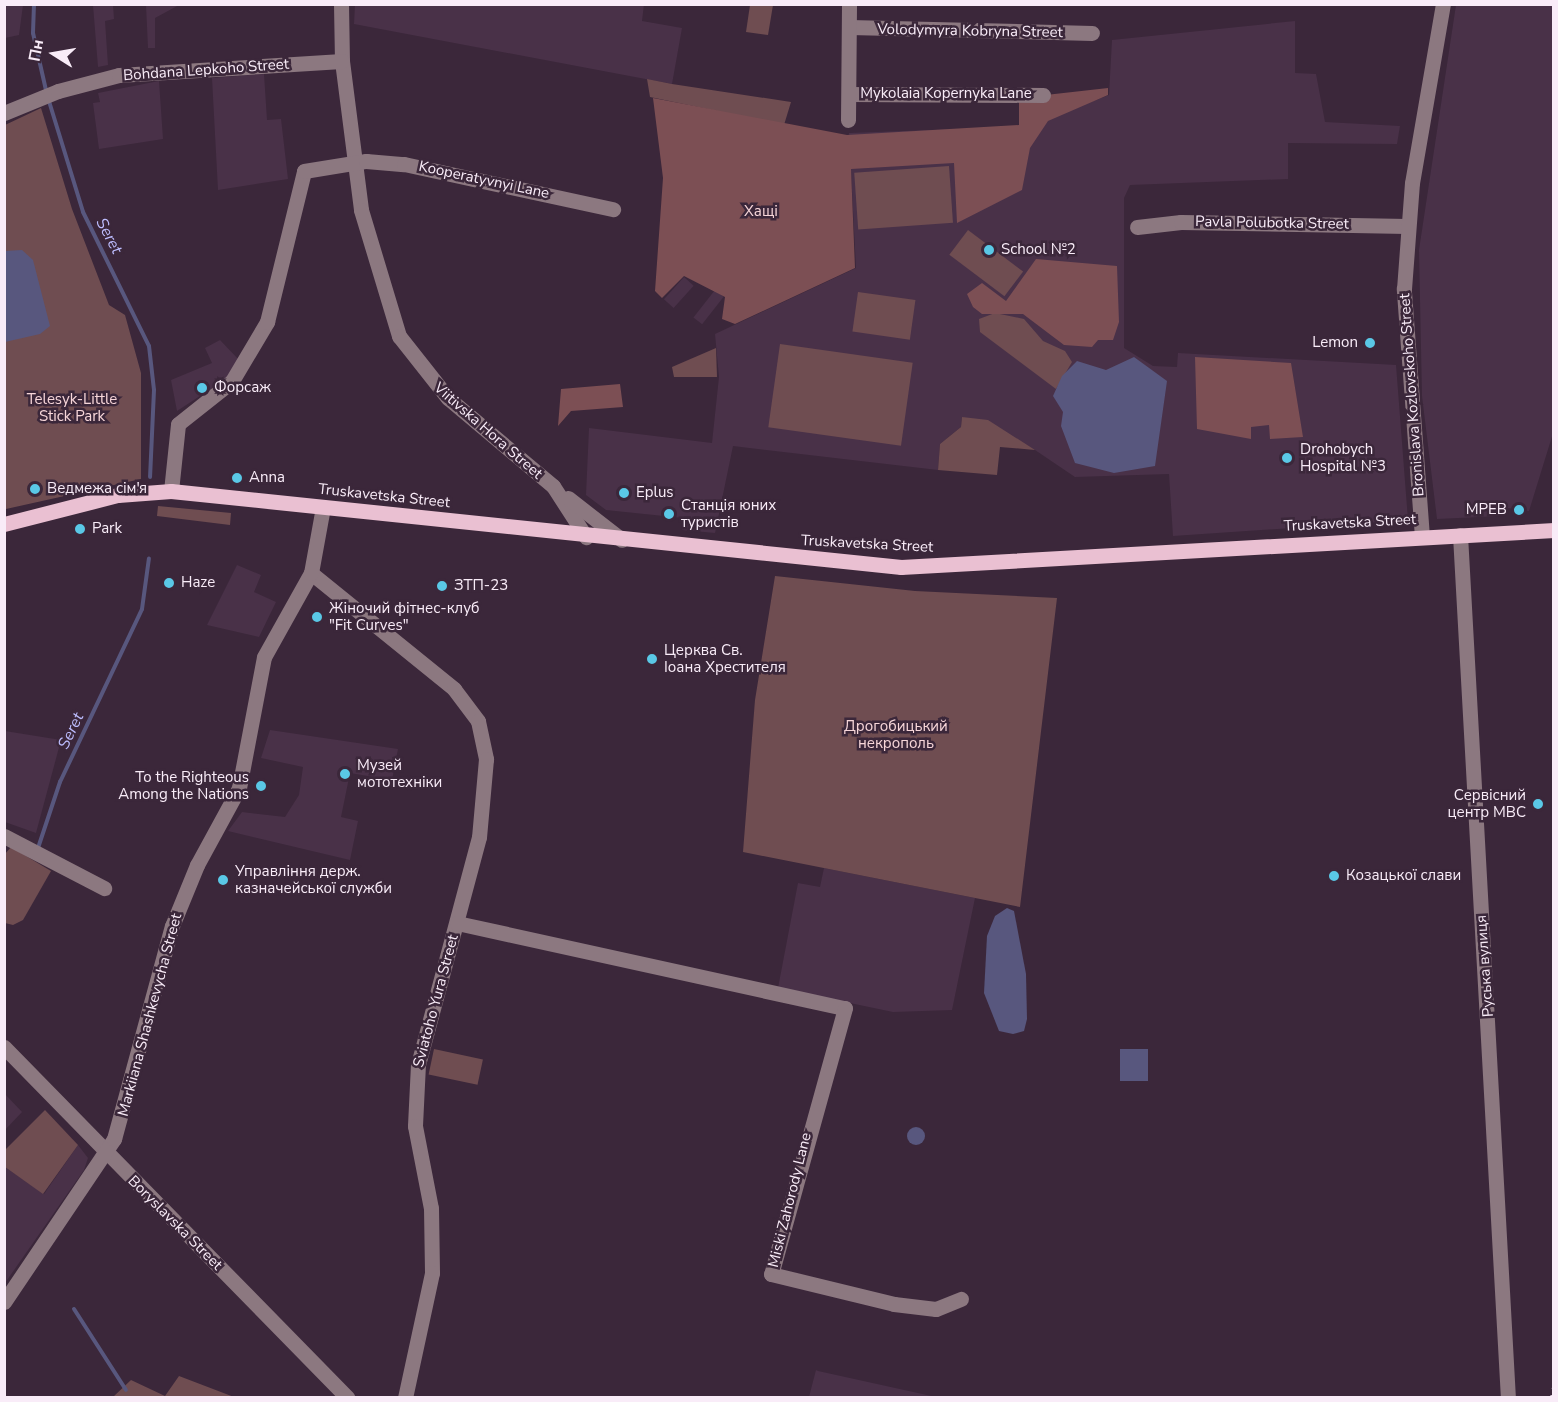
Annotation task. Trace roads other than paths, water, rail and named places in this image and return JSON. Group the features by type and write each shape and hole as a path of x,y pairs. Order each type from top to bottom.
{"main road":[{"name":"Truskavetska Street","path":"4,524 147,491 171,491 586,537 900,567 1554,530"}],"street":[{"name":"Viitivska Hora Street","path":"341,4 342,61 352,163 382,290 407,351 461,412 561,496 586,537"},
{"path":"848,120 849,4"},
{"name":"Bronislava Kozlovskoho Street","path":"1422,537 1405,336 1407,226 1443,4"},
{"name":"Volodymyra Kobryna Street","path":"849,27 1092,33"},
{"name":"Bohdana Lepkoho Street","path":"4,113 58,91 151,71 342,61"},
{"name":"Mykolaia Kopernyka Lane","path":"849,94 1043,95"},
{"name":"Kooperatyvnyi Lane","path":"171,491 178,424 232,381 267,322 304,171 352,163 451,171 614,208"},
{"name":"Pavla Polubotka Street","path":"1137,227 1181,222 1407,226"},
{"path":"561,496 562,534"},
{"path":"561,496 622,540"},
{"name":"Markiiana Shashkevycha Street","path":"4,1302 107,1154 126,1107 172,926 197,865 239,788 264,657 310,573 322,507"},
{"name":"Руська вулиця","path":"1460,535 1508,1398"},
{"name":"Sviatoho Yura Street","path":"310,573 454,689 478,721 486,759 484,803 457,923 415,1089 415,1126 431,1208 432,1251 429,1299 405,1398"},
{"path":"4,836 104,888"},
{"name":"Sviatoho Yura Street","path":"457,923 845,1008"},
{"name":"Miski Zahorody Lane","path":"845,1008 771,1274 894,1304 936,1309 961,1299"},
{"name":"Boryslavska Street","path":"4,1047 348,1398"}],"water":[{"path":"22,250 33,260 50,326 40,334 5,342 5,251"},
{"path":"1134,357 1167,381 1155,466 1114,473 1075,463 1061,426 1063,412 1053,396 1062,376 1077,361 1106,370"},
{"path":"1007,908 1014,911 1026,974 1027,1019 1024,1031 1013,1034 999,1031 984,993 987,936 995,916"},
{"path":"1120,1049 1148,1049 1148,1081 1120,1081"},
{"path":"916,1127 922,1130 925,1136 922,1142 916,1145 910,1142 907,1136 910,1130"}],"waterway":[{"name":"Seret","path":"34,4 33,33 46,90"},
{"name":"Seret","path":"48,98 83,212 149,346 154,390 150,477"},
{"name":"Seret","path":"38,848 60,782 142,609 149,558"},
{"path":"74,1309 126,1390"}],"railway":[{"path":"1552,1398 1554,1388"}],"place":[{"name":"School №2","path":"989,250"},
{"name":"Lemon","path":"1370,343"},
{"name":"Форсаж","path":"202,388"},
{"name":"Drohobych Hospital №3","path":"1287,458"},
{"name":"Anna","path":"237,478"},
{"name":"Ведмежа сім'я","path":"35,489"},
{"name":"Eplus","path":"624,493"},
{"name":"МРЕВ","path":"1519,510"},
{"name":"Станція юних туристів","path":"669,514"},
{"name":"Park","path":"80,529"},
{"name":"Haze","path":"169,583"},
{"name":"ЗТП-23","path":"442,586"},
{"name":"Жіночий фітнес-клуб \"Fit Curves\"","path":"317,617"},
{"name":"Церква Св. Іоана Хрестителя","path":"652,659"},
{"name":"Музей мототехніки","path":"345,774"},
{"name":"To the Righteous Among the Nations","path":"261,786"},
{"name":"Сервісний центр МВС","path":"1538,804"},
{"name":"Козацької слави","path":"1334,876"},
{"name":"Управління держ. казначейської служби","path":"223,880"}],"park label":[{"name":"Хащі","path":"761,212"},
{"name":"Telesyk-Little Stick Park","path":"72,408"},
{"name":"Дрогобицький некрополь","path":"896,734"}]}
